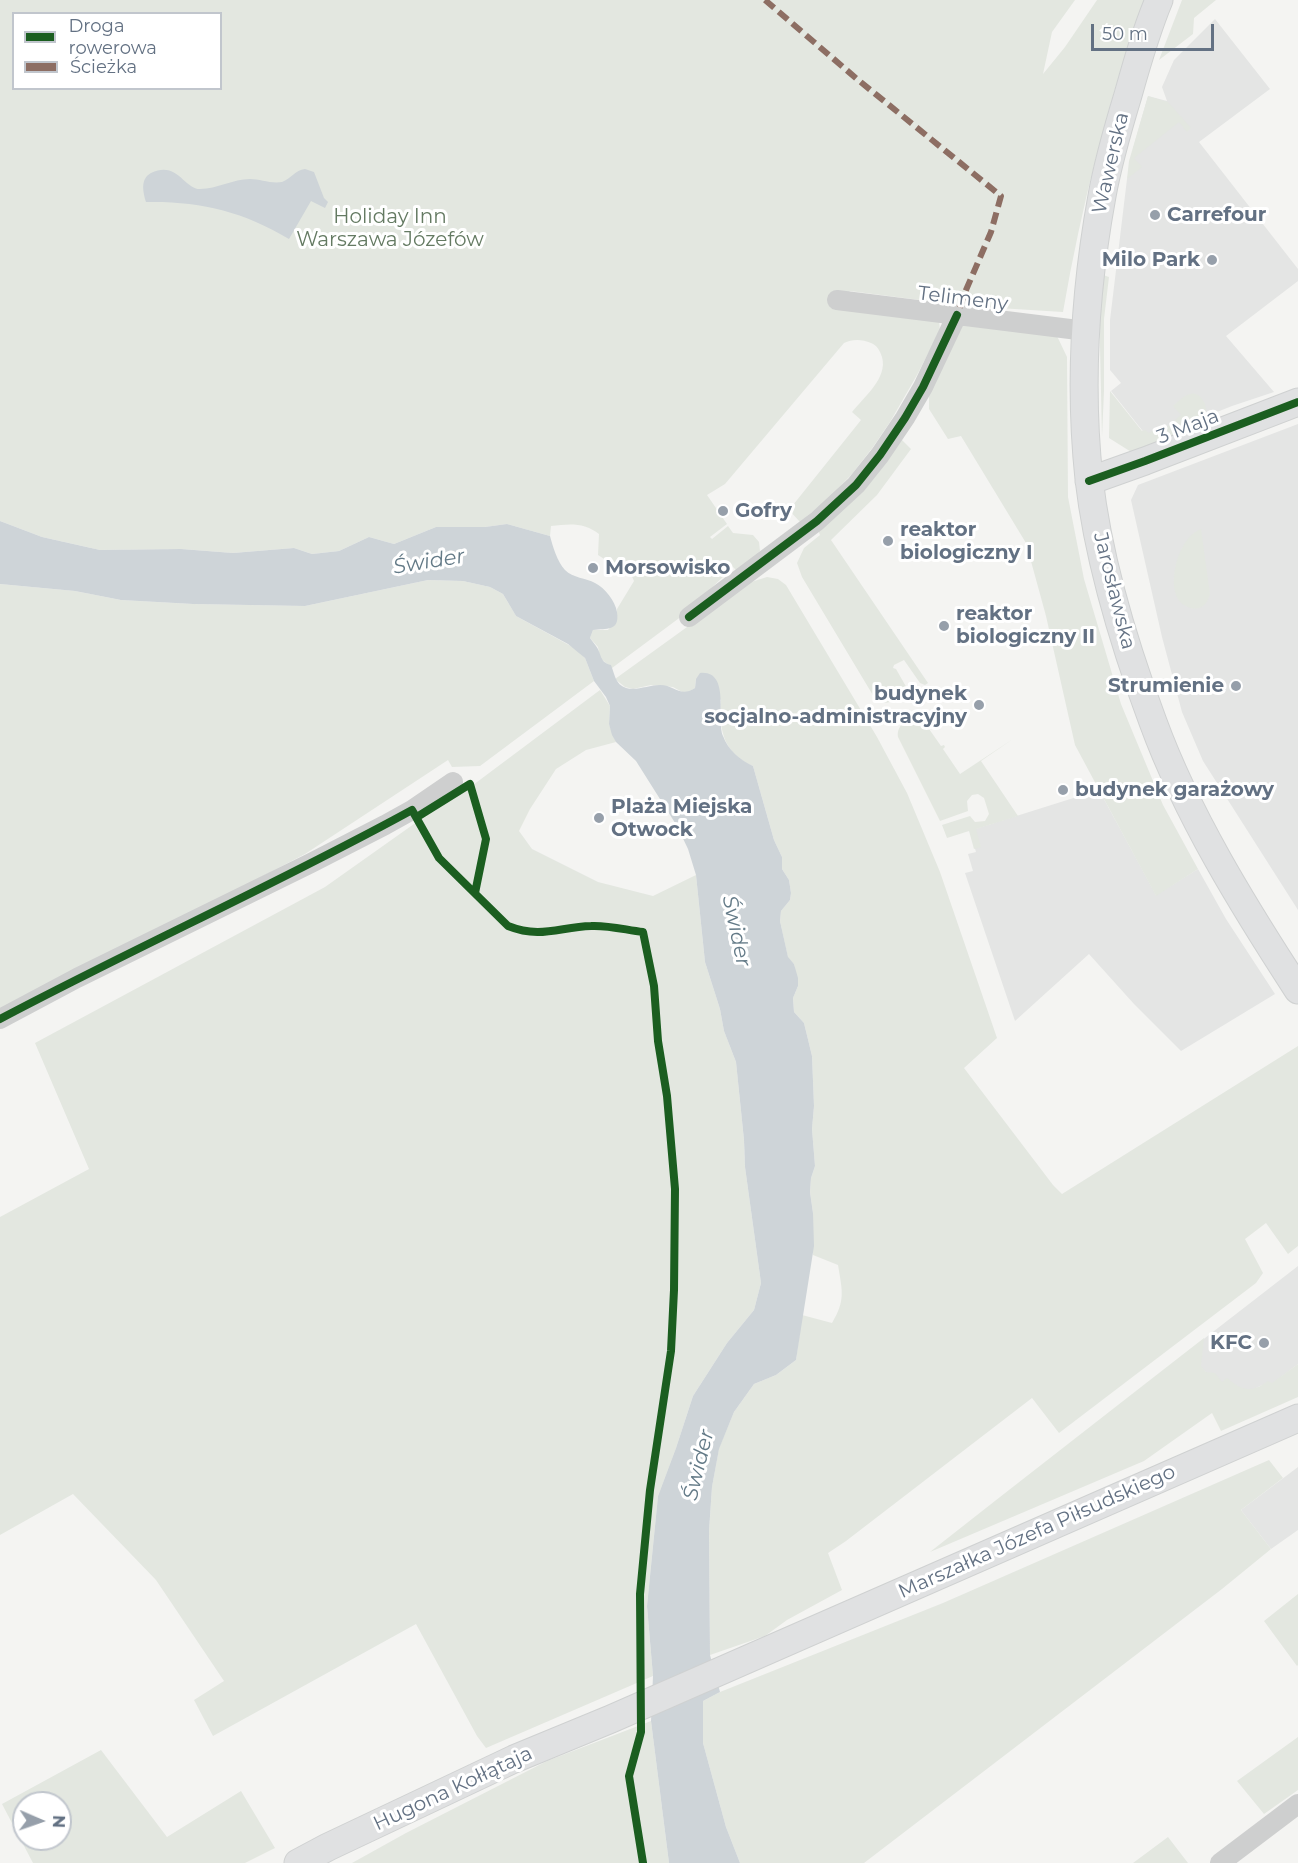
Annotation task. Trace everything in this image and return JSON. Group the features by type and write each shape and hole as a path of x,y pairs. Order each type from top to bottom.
{"main road":[{"name":"Wawerska","path":"1086,331 1090,266 1102,194 1138,59 1159,0"},
{"name":"Jarosławska","path":"1086,331 1085,418 1089,481 1101,548 1125,640 1153,724 1183,791 1213,850 1298,990"},
{"name":"3 Maja","path":"1089,481 1298,402"},
{"name":"Marszałka Józefa Piłsudskiego","path":"611,1719 1298,1418"},
{"name":"Hugona Kołłątaja","path":"298,1863 514,1759 611,1719"}],"street":[{"name":"Telimeny","path":"837,300 1086,331"},
{"path":"689,617 817,521 856,484 880,455 905,418 923,387 957,315"},
{"path":"0,1019 77,978 364,836 412,810 453,782"},
{"path":"1220,1863 1298,1804"}],"shaded area":[{"path":"1215,19 1270,89 1199,142 1298,269 1298,281 1226,336 1274,392 1149,439 1111,391 1121,383 1110,370 1110,320 1127,179 1148,96 1167,101 1162,87 1174,60"},
{"name":"Strumienie","path":"1298,424 1298,910 1203,761 1182,712 1162,637 1131,500 1138,485"},
{"path":"1099,790 1156,895 1198,869 1226,919 1275,994 1181,1051 1089,954 1015,1021 965,873 973,871 968,854 976,852 971,835 975,829"},
{"path":"1298,1266 1298,1364 1272,1384 1260,1386 1234,1399 1194,1361 1196,1345"},
{"path":"1298,1467 1298,1530 1271,1549 1241,1510"}],"green space":[{"name":"Holiday Inn Warszawa Józefów","path":"0,0 1075,0 1052,32 1043,74 1065,47 1097,0 1144,0 1097,154 1078,233 1063,312 966,306 850,291 838,305 939,321 940,330 890,422 852,474 828,499 800,522 789,510 861,420 852,412 874,387 882,372 882,357 875,345 861,340 844,343 725,484 707,495 727,524 710,537 712,539 728,526 733,533 753,535 759,542 760,551 755,558 737,571 733,567 686,613 612,668 600,658 598,647 590,638 593,630 608,630 617,618 617,609 634,581 629,570 615,566 598,555 599,534 588,527 570,524 551,526 550,536 507,524 485,527 436,527 394,544 369,537 339,551 312,554 294,548 233,553 181,549 100,550 42,537 0,521"},
{"path":"1182,0 1216,0 1194,18 1193,34 1159,60"},
{"path":"1148,96 1168,102 1191,128 1187,132 1179,122 1134,158 1142,167 1127,179 1129,161"},
{"path":"1103,275 1109,277 1104,319 1102,437 1099,301"},
{"path":"962,324 1057,336 1067,357 1068,497 1084,579 1121,704 1163,805 1198,869 1156,896 1075,745 1046,616 1026,543 961,436 948,439 929,409 929,394"},
{"path":"1110,391 1142,431 1149,433 1156,428 1161,432 1181,415 1173,406 1188,395 1194,394 1200,397 1206,407 1206,414 1200,428 1136,455 1109,438"},
{"path":"901,439 911,449 877,495 831,540 928,683 925,685 920,683 904,660 894,665 893,668 896,669 908,690 890,702 884,703 874,697 802,577 797,563 804,548 820,535 818,530"},
{"path":"1201,529 1210,594 1203,606 1190,608 1181,603 1176,595 1175,567 1187,540"},
{"path":"767,577 778,579 786,585 877,737 907,793 940,872 997,1038 964,1068 1053,1185 1062,1194 1298,1046 1298,1246 1288,1254 1266,1223 1245,1239 1263,1273 1256,1283 1059,1433 1032,1398 828,1553 842,1590 787,1620 765,1636 710,1655 709,1531 712,1487 719,1448 734,1412 754,1384 776,1375 796,1360 802,1315 832,1323 841,1301 842,1288 838,1265 813,1255 813,1213 810,1192 815,1166 812,1129 814,1106 812,1056 804,1023 794,1012 793,998 798,986 794,964 788,958 780,921 781,911 790,900 789,880 782,869 782,857 774,840 753,766 743,761 729,747 722,731 721,700 696,679 695,688 689,692 682,692 673,687 651,685 633,689 625,687 615,679 748,583"},
{"path":"428,580 463,581 490,587 503,594 516,616 578,650 585,658 594,681 480,766 452,767 448,760 305,854 0,1014 0,584 75,591 121,600 305,606"},
{"path":"600,690 610,706 609,724 616,742 586,750 556,769 530,809 519,831 532,849 598,882 653,896 696,875 705,962 720,1009 724,1031 736,1062 745,1167 761,1283 754,1310 727,1343 693,1396 658,1496 647,1606 653,1676 486,1748 477,1736 416,1624 213,1736 194,1700 224,1681 156,1580 73,1494 0,1535 0,1217 89,1169 35,1043 325,887 465,791"},
{"path":"920,716 941,746 944,745 943,749 960,774 1013,739 981,761 1018,816 976,829 981,847 974,849 969,831 947,838 942,825 970,816 975,822 985,821 989,814 984,798 978,794 972,795 967,801 968,811 940,821 898,737 899,729 904,722"},
{"path":"1204,1338 1201,1366 1206,1372 1215,1373 1222,1382 1227,1378 1242,1388 1252,1389 1268,1381 1272,1383 1298,1364 1298,1397 1221,1431 1212,1413 1144,1461 930,1552 1033,1471"},
{"path":"1269,1460 1283,1478 1241,1510 1271,1549 864,1863 740,1863 726,1827 703,1743 703,1701 720,1692 943,1603"},
{"path":"1298,1594 1298,1665 1297,1666 1264,1621"},
{"path":"651,1721 669,1863 352,1863 547,1761"},
{"path":"1298,1737 1298,1790 1264,1814 1237,1781"},
{"path":"101,1750 167,1837 241,1791 275,1848 245,1863 33,1863 27,1851 72,1851 72,1791 26,1791"},
{"path":"12,1799 12,1823 2,1804"},
{"path":"1168,1837 1188,1863 1133,1863"}],"water":[{"path":"305,169 314,172 324,198 328,202 325,208 311,201 289,239 254,221 220,210 185,203 146,202 143,190 145,179 151,173 160,170 174,172 189,185 200,189 244,179 282,182"},
{"name":"Świder","path":"0,521 42,537 100,550 181,549 233,553 294,548 312,554 339,551 369,537 394,544 436,527 485,527 507,524 550,536 565,570 572,575 595,583 609,595 617,612 616,623 611,628 593,630 590,638 603,660 611,665 616,679 622,686 634,689 660,685 685,692 695,688 696,679 700,673 710,674 716,679 719,687 723,736 735,754 753,766 774,840 782,857 782,869 789,880 790,900 781,911 780,921 788,957 794,964 798,978 798,986 793,998 794,1012 804,1023 812,1056 814,1106 812,1129 815,1166 810,1192 814,1246 796,1360 776,1375 754,1384 734,1412 719,1449 712,1487 709,1531 710,1655 720,1692 703,1701 703,1743 726,1827 740,1863 669,1863 651,1721 653,1676 647,1606 658,1496 693,1396 727,1343 754,1310 761,1283 745,1167 736,1062 724,1031 720,1009 705,962 696,875 688,849 677,826 636,761 616,742 612,735 609,724 610,706 594,681 585,658 568,644 516,616 503,594 490,587 463,581 428,580 305,606 121,600 75,591 0,584"}],"marked path":[{"path":"765,0 857,79 1001,196 991,232 957,315"}],"cycle path":[{"path":"689,617 817,521 856,485 905,418 923,387 957,315"},
{"path":"1089,481 1298,402"},
{"path":"417,817 470,784 486,839 475,893"},
{"path":"0,1019 310,864 412,810 439,858 508,926 530,932 597,926 643,932 654,986 675,1189 671,1351 650,1490 640,1594 641,1732 629,1776 643,1863"}],"place":[{"name":"Carrefour","path":"1155,215"},
{"name":"Milo Park","path":"1212,260"},
{"name":"Gofry","path":"723,511"},
{"name":"reaktor biologiczny I","path":"888,541"},
{"name":"Morsowisko","path":"593,568"},
{"name":"reaktor biologiczny II","path":"944,626"},
{"name":"Strumienie","path":"1236,686"},
{"name":"budynek socjalno-administracyjny","path":"979,705"},
{"name":"budynek garażowy","path":"1063,790"},
{"name":"Plaża Miejska Otwock","path":"599,818"},
{"name":"KFC","path":"1264,1343"}]}
